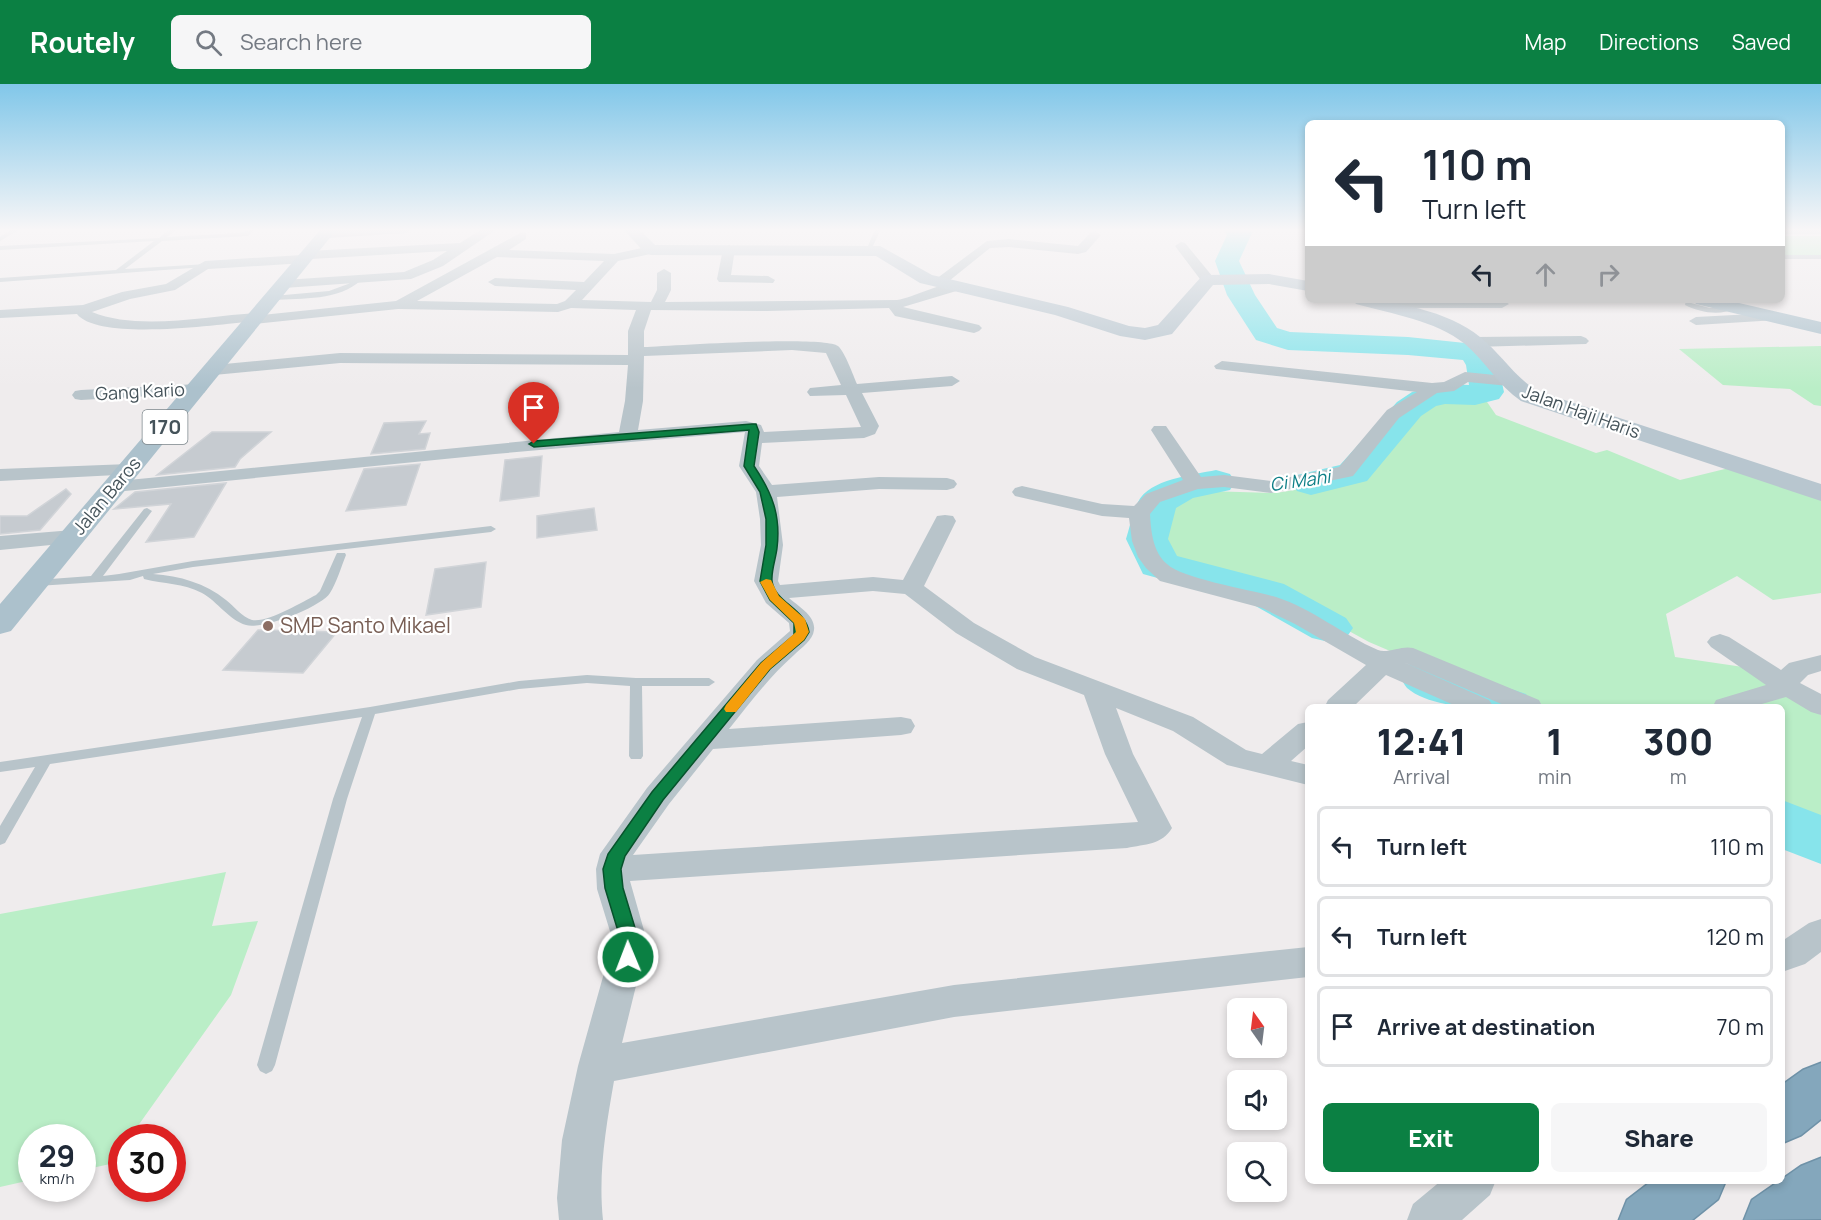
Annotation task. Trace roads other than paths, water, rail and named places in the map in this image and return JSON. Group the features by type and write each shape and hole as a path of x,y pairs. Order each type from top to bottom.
{"highway":[{"path":"1785,1115 1821,1087"},
{"path":"1647,1220 1694,1184"},
{"path":"1772,1220 1821,1186"}],"main road":[{"name":"Jalan Baros","path":"0,624 286,282"},
{"path":"1714,303 1772,317 1813,321"},
{"path":"1762,303 1813,321"}],"street":[{"path":"0,314 85,309 127,295 170,287 178,282"},
{"path":"278,291 343,282"},
{"path":"398,305 442,282"},
{"path":"495,282 588,286"},
{"path":"570,304 592,282"},
{"path":"628,435 634,401 636,331 664,290 664,282"},
{"path":"939,282 1061,311 1127,332 1145,334 1165,330 1211,282"},
{"path":"1290,282 1305,285"},
{"path":"85,309 84,314 92,319 122,324 255,319 398,305 553,309 570,304 651,306 801,318 912,302 958,286"},
{"name":"Jalan Haji Haris","path":"1372,303 1449,326 1474,342 1502,380 1538,399 1821,494"},
{"path":"1388,308 1422,304 1502,304"},
{"path":"894,305 900,313 974,328"},
{"path":"1696,321 1772,317"},
{"path":"801,318 797,333 802,345"},
{"path":"1474,342 1581,341"},
{"path":"214,370 330,358 448,354 502,360 636,356 802,345 832,349 870,426 865,432 753,438"},
{"path":"502,360 514,348"},
{"path":"1222,366 1432,388 1448,387 1461,378 1502,380"},
{"path":"816,392 952,381"},
{"path":"1139,513 1153,498 1195,483 1224,481 1271,487 1346,472 1374,435 1394,414 1432,388"},
{"name":"Gang Kario","path":"81,395 198,389"},
{"path":"0,475 122,478 628,435 746,426 754,429 749,466 766,492 771,519 772,545 766,581 802,632 765,666 658,796 616,854 612,869 614,888 630,941 597,1066 583,1140 579,1198 581,1220"},
{"path":"1160,430 1195,483"},
{"path":"766,492 879,483 947,484"},
{"path":"1022,492 1102,510 1139,513"},
{"path":"1139,513 1144,547 1152,564 1168,576 1270,603 1475,704"},
{"path":"911,588 945,521"},
{"path":"0,543 73,537"},
{"path":"785,607 863,585 911,588 965,628 1026,663 1183,724 1237,758 1305,774"},
{"path":"1720,642 1786,686 1821,706"},
{"path":"1340,704 1387,661 1404,654 1523,704"},
{"path":"1786,686 1788,677 1793,671 1821,663"},
{"path":"1733,704 1786,686"},
{"path":"612,869 1116,837 1153,831 1156,828 1119,754 1096,690"},
{"path":"706,740 901,726"},
{"path":"1267,765 1305,733"},
{"path":"1785,956 1793,953 1821,933"},
{"path":"597,1066 954,1001 1305,962"},
{"path":"1429,1220 1470,1184"}],"lane":[{"path":"1688,303 1702,310 1734,308"},
{"path":"95,578 147,511"},
{"path":"34,583 123,576 193,564 491,529"},
{"path":"123,576 182,580 203,588 248,622 255,623 270,620 321,597 340,555"},
{"path":"0,767 370,711 484,690 541,683 587,679 709,682"},
{"path":"636,682 636,756"},
{"path":"266,1065 340,799 370,711"},
{"path":"0,839 45,760"}],"waterway":[{"name":"Ci Mahi","path":"1236,282 1241,295 1266,334 1288,341 1408,346 1473,352 1482,365 1487,392 1475,395 1445,394 1424,399 1409,409 1353,473 1311,483"},
{"name":"Ci Mahi","path":"1216,482 1181,489 1158,502 1147,539 1159,565 1268,594 1329,628"},
{"name":"Ci Mahi","path":"1425,676 1450,688 1501,704"},
{"name":"Ci Mahi","path":"1785,824 1821,841"}],"place":[{"name":"SMP Santo Mikael","path":"268,626"}]}
